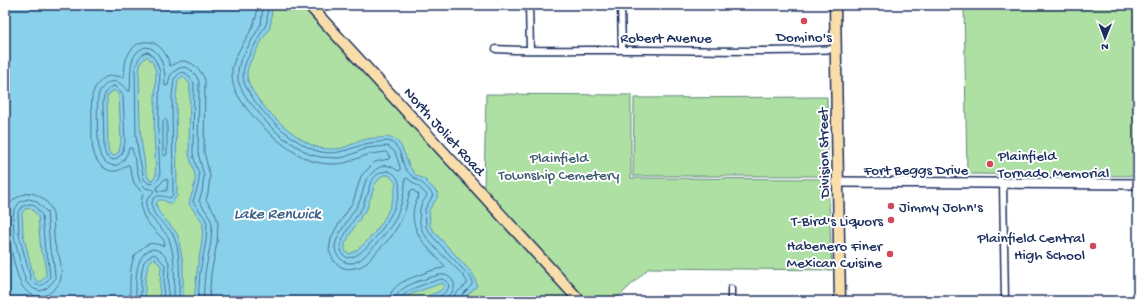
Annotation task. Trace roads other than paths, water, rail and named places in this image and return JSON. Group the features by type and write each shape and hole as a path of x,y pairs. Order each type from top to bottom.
{"main road":[{"name":"North Joliet Road","path":"309,5 580,301"},
{"name":"Division Street","path":"835,5 840,301"}],"street":[{"path":"529,5 530,50"},
{"path":"621,5 622,50"},
{"name":"Robert Avenue","path":"496,49 836,49"},
{"name":"Fort Beggs Drive","path":"839,182 1138,184"},
{"path":"1003,183 1005,301"},
{"path":"731,301 732,289"}],"water":[{"name":"Lake Renwick","path":"5,5 271,5 272,17 270,27 251,60 247,72 248,82 262,104 294,134 305,142 319,148 339,149 372,138 390,137 397,141 404,151 412,170 424,179 438,193 437,198 429,210 430,226 472,273 477,286 460,301 417,301 440,291 445,286 442,283 411,294 403,301 194,301 203,223 189,204 194,186 195,175 189,153 190,84 183,76 178,80 176,96 177,196 171,204 163,200 159,200 156,203 158,211 178,236 183,263 183,301 159,301 161,266 154,258 148,264 145,281 145,301 5,301","holes":["147,56 153,63 156,72 154,132 156,176 151,181 146,170 141,136 139,71 141,62","114,90 119,95 121,142 119,152 114,156 109,153 108,147 107,96","383,175 389,175 396,183 392,201 386,216 371,237 357,250 349,254 345,251 345,244 354,227 367,209 375,184","31,208 38,216 41,252 45,259 46,276 40,282 36,280 33,275 23,234 22,213 25,209"]}],"place":[{"name":"Domino's","path":"804,21"},
{"name":"Plainfield Tornado Memorial","path":"990,164"},
{"name":"Jimmy John's","path":"891,206"},
{"name":"T-Bird's Liquors","path":"891,220"},
{"name":"Plainfield Central High School","path":"1093,246"},
{"name":"Habenero Finer Mexican Cuisine","path":"890,254"}],"park label":[{"name":"Plainfield Township Cemetery","path":"559,166"}]}
